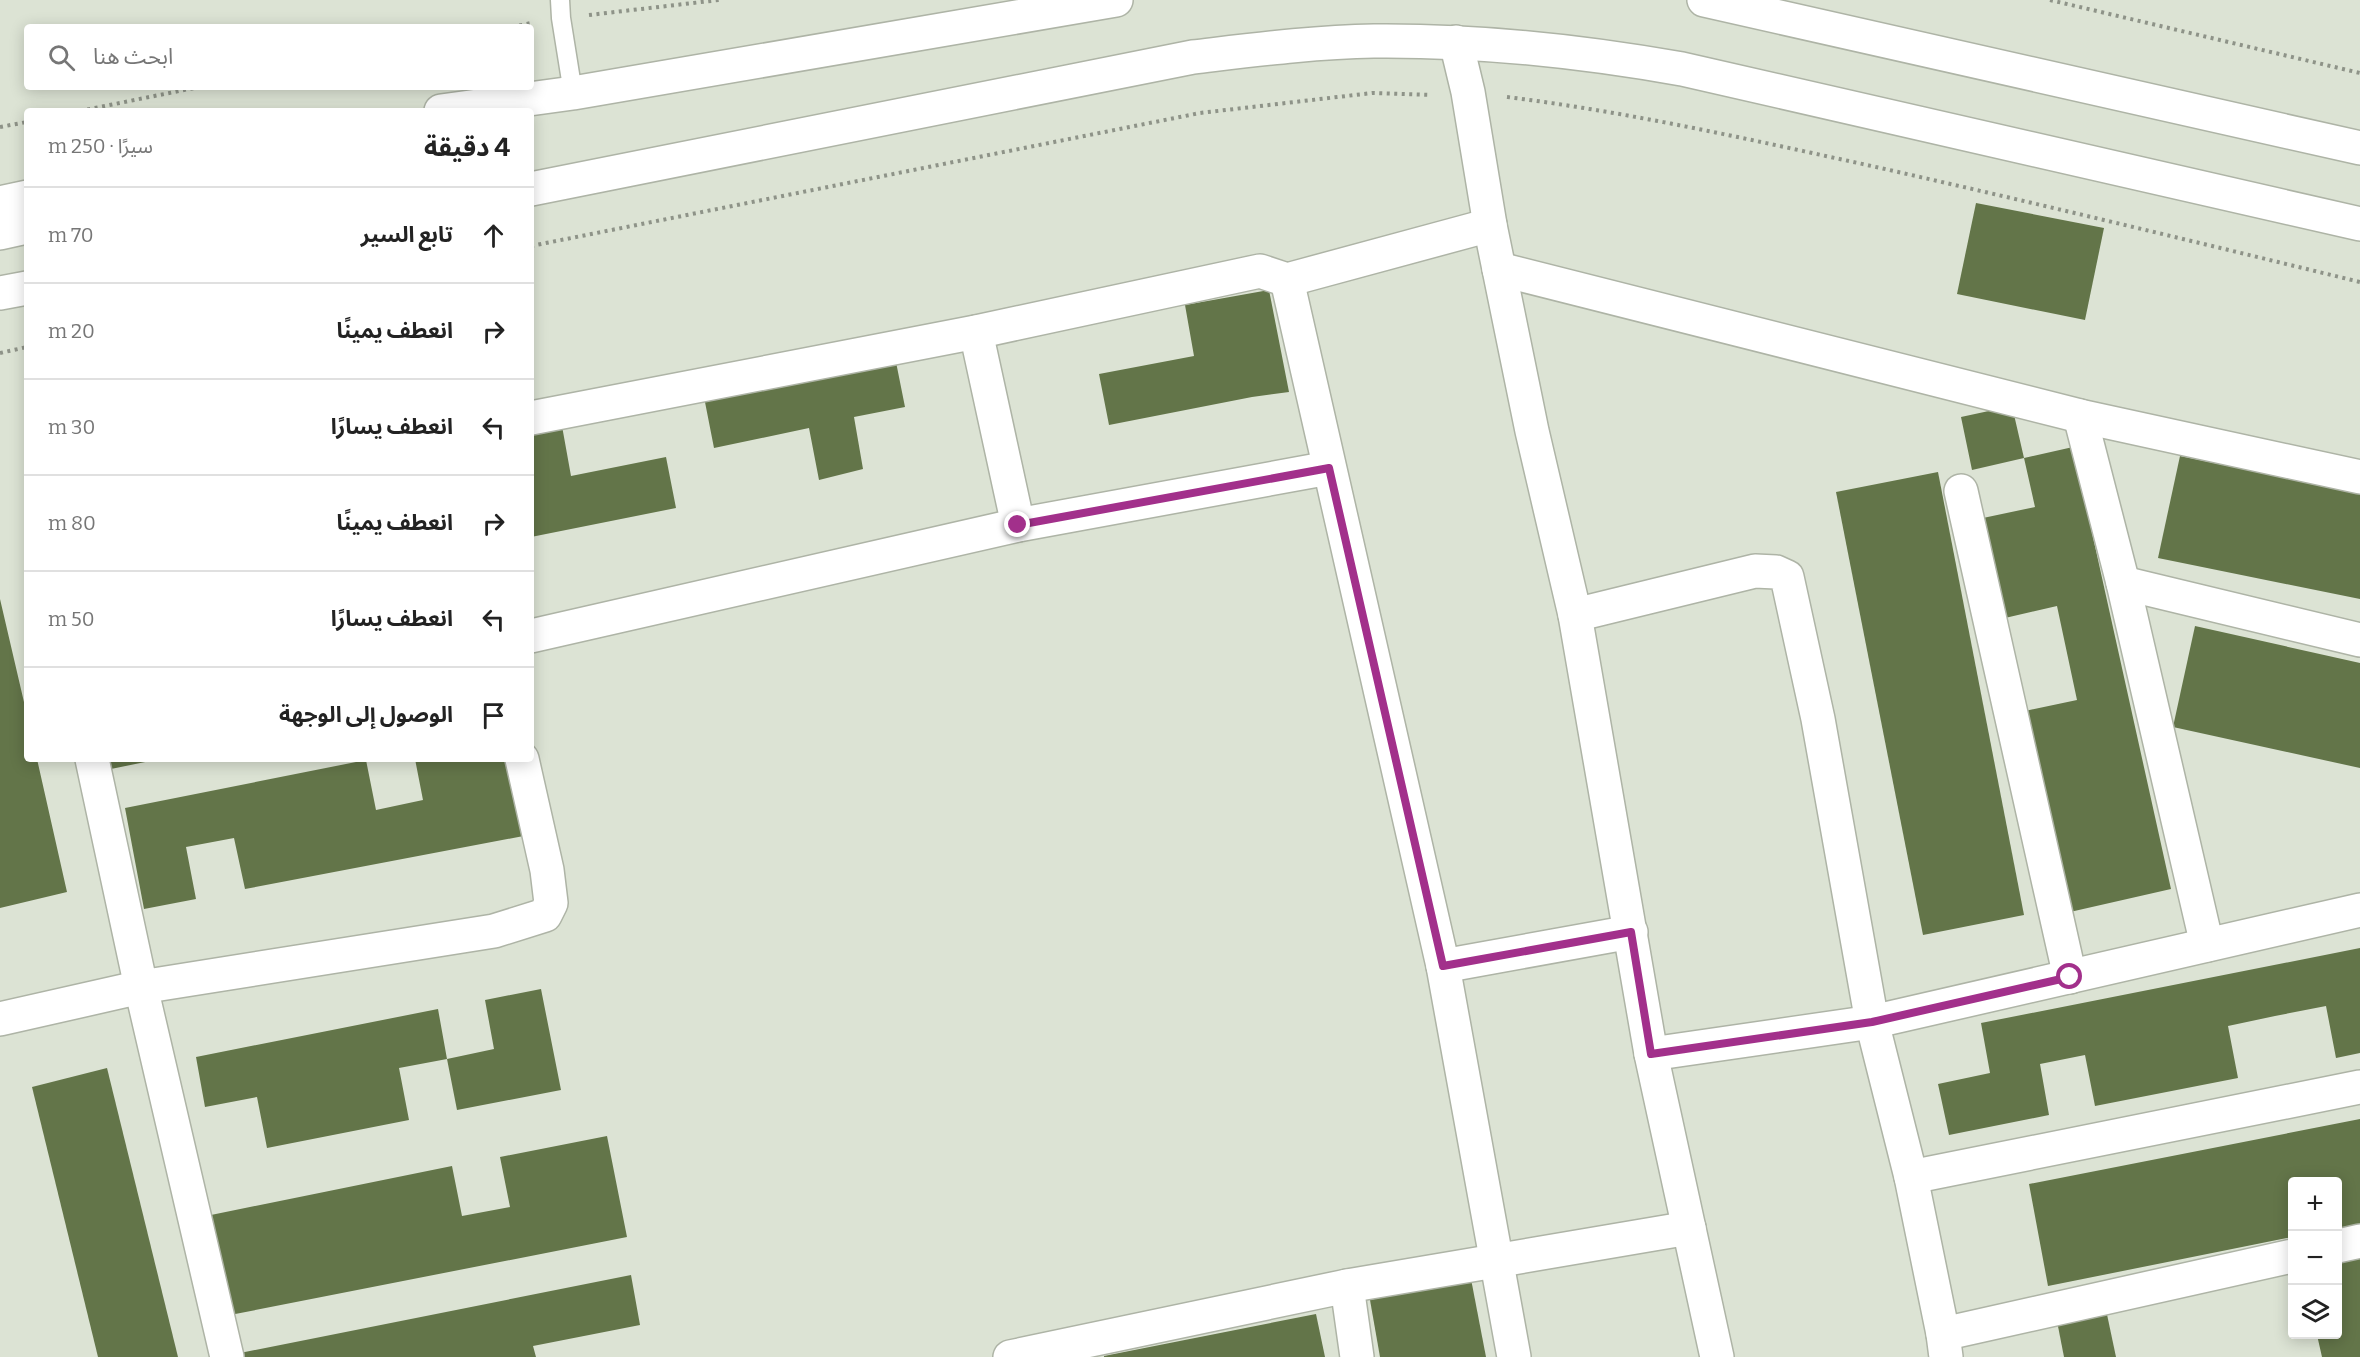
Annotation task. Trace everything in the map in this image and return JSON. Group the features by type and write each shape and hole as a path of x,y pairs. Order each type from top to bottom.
{"street":[{"path":"463,108 573,93 1116,0"},
{"path":"1704,0 2360,148"},
{"path":"534,188 1193,57 1291,46 1373,41 1456,42 1532,47 1682,69 2360,224"},
{"path":"1456,42 1468,92 1490,225 1532,431 1575,615 1651,1054 1717,1357"},
{"path":"0,203 24,197"},
{"path":"534,417 976,332 1260,271 1287,280 1490,225"},
{"path":"0,233 24,228"},
{"path":"1499,268 2080,416 2360,477"},
{"path":"1287,280 1443,966 1514,1357"},
{"path":"0,293 24,289"},
{"path":"976,332 1018,525"},
{"path":"2080,416 2123,583 2207,945"},
{"path":"534,635 1018,525 1329,468"},
{"path":"1961,491 2070,977"},
{"path":"1575,615 1755,571 1776,572 1787,577 1818,719 1872,1022 1911,1178 1945,1346 2288,1257"},
{"path":"2123,583 2360,640"},
{"path":"93,762 141,987 227,1357"},
{"path":"0,1019 141,987 494,931 545,915 551,903 547,870 523,762"},
{"path":"1651,1054 1872,1022 2360,910"},
{"path":"1443,966 1631,932"},
{"path":"1911,1178 2360,1087"},
{"path":"1010,1357 1347,1286 1689,1228"},
{"path":"2342,1245 2360,1241"},
{"path":"1347,1286 1357,1357"}],"lane":[{"path":"560,9 573,93"}],"path":[{"path":"520,24 560,9 719,0"},
{"path":"2050,0 2360,73"},
{"path":"95,108 184,90"},
{"path":"0,127 24,123"},
{"path":"0,353 24,348"}],"building":[{"path":"1976,203 2104,228 2085,320 1957,294"},
{"path":"1269,290 1289,392 1109,425 1099,374 1194,356 1185,305"},
{"path":"895,357 905,407 854,417 863,469 819,480 809,428 714,448 704,397"},
{"path":"2012,406 2024,458 1972,470 1961,417"},
{"path":"562,426 571,476 666,457 676,508 534,536 534,431"},
{"path":"2073,447 2171,889 2070,912 2025,711 2077,700 2057,606 2005,618 1983,518 2035,507 2024,458"},
{"path":"2180,456 2360,493 2360,599 2158,558"},
{"path":"1938,472 2024,915 1923,935 1836,492"},
{"path":"0,599 24,702 24,762 38,762 67,892 0,908"},
{"path":"2195,626 2360,663 2360,768 2173,727"},
{"path":"105,762 145,762 106,770"},
{"path":"356,762 366,762 376,810 423,800 416,762 521,762 534,834 245,889 234,838 186,847 196,899 144,909 125,808"},
{"path":"2360,948 2360,1053 2336,1058 2326,1006 2275,1016 2228,1026 2238,1078 2095,1106 2085,1055 2040,1064 2049,1115 1949,1135 1938,1084 1990,1073 1981,1023"},
{"path":"541,989 561,1090 457,1110 447,1059 494,1049 485,1000"},
{"path":"438,1009 447,1059 399,1068 409,1120 267,1148 257,1097 205,1107 196,1057"},
{"path":"107,1068 178,1357 98,1357 32,1087"},
{"path":"2360,1119 2360,1224 2342,1228 2342,1177 2288,1177 2288,1238 2048,1286 2029,1184"},
{"path":"607,1136 627,1237 230,1315 211,1215 452,1166 462,1216 510,1207 500,1157"},
{"path":"2360,1255 2360,1357 2322,1357 2318,1339 2342,1339 2342,1259"},
{"path":"631,1275 640,1325 533,1346 536,1357 236,1357 235,1354"},
{"path":"1471,1279 1486,1357 1380,1357 1370,1300"},
{"path":"2105,1305 2116,1357 2064,1357 2056,1316"},
{"path":"1316,1314 1325,1357 1104,1357 1104,1356"}],"route":[{"path":"1018,525 1329,468 1443,966 1631,932 1651,1054 1872,1022 2070,977"}]}
